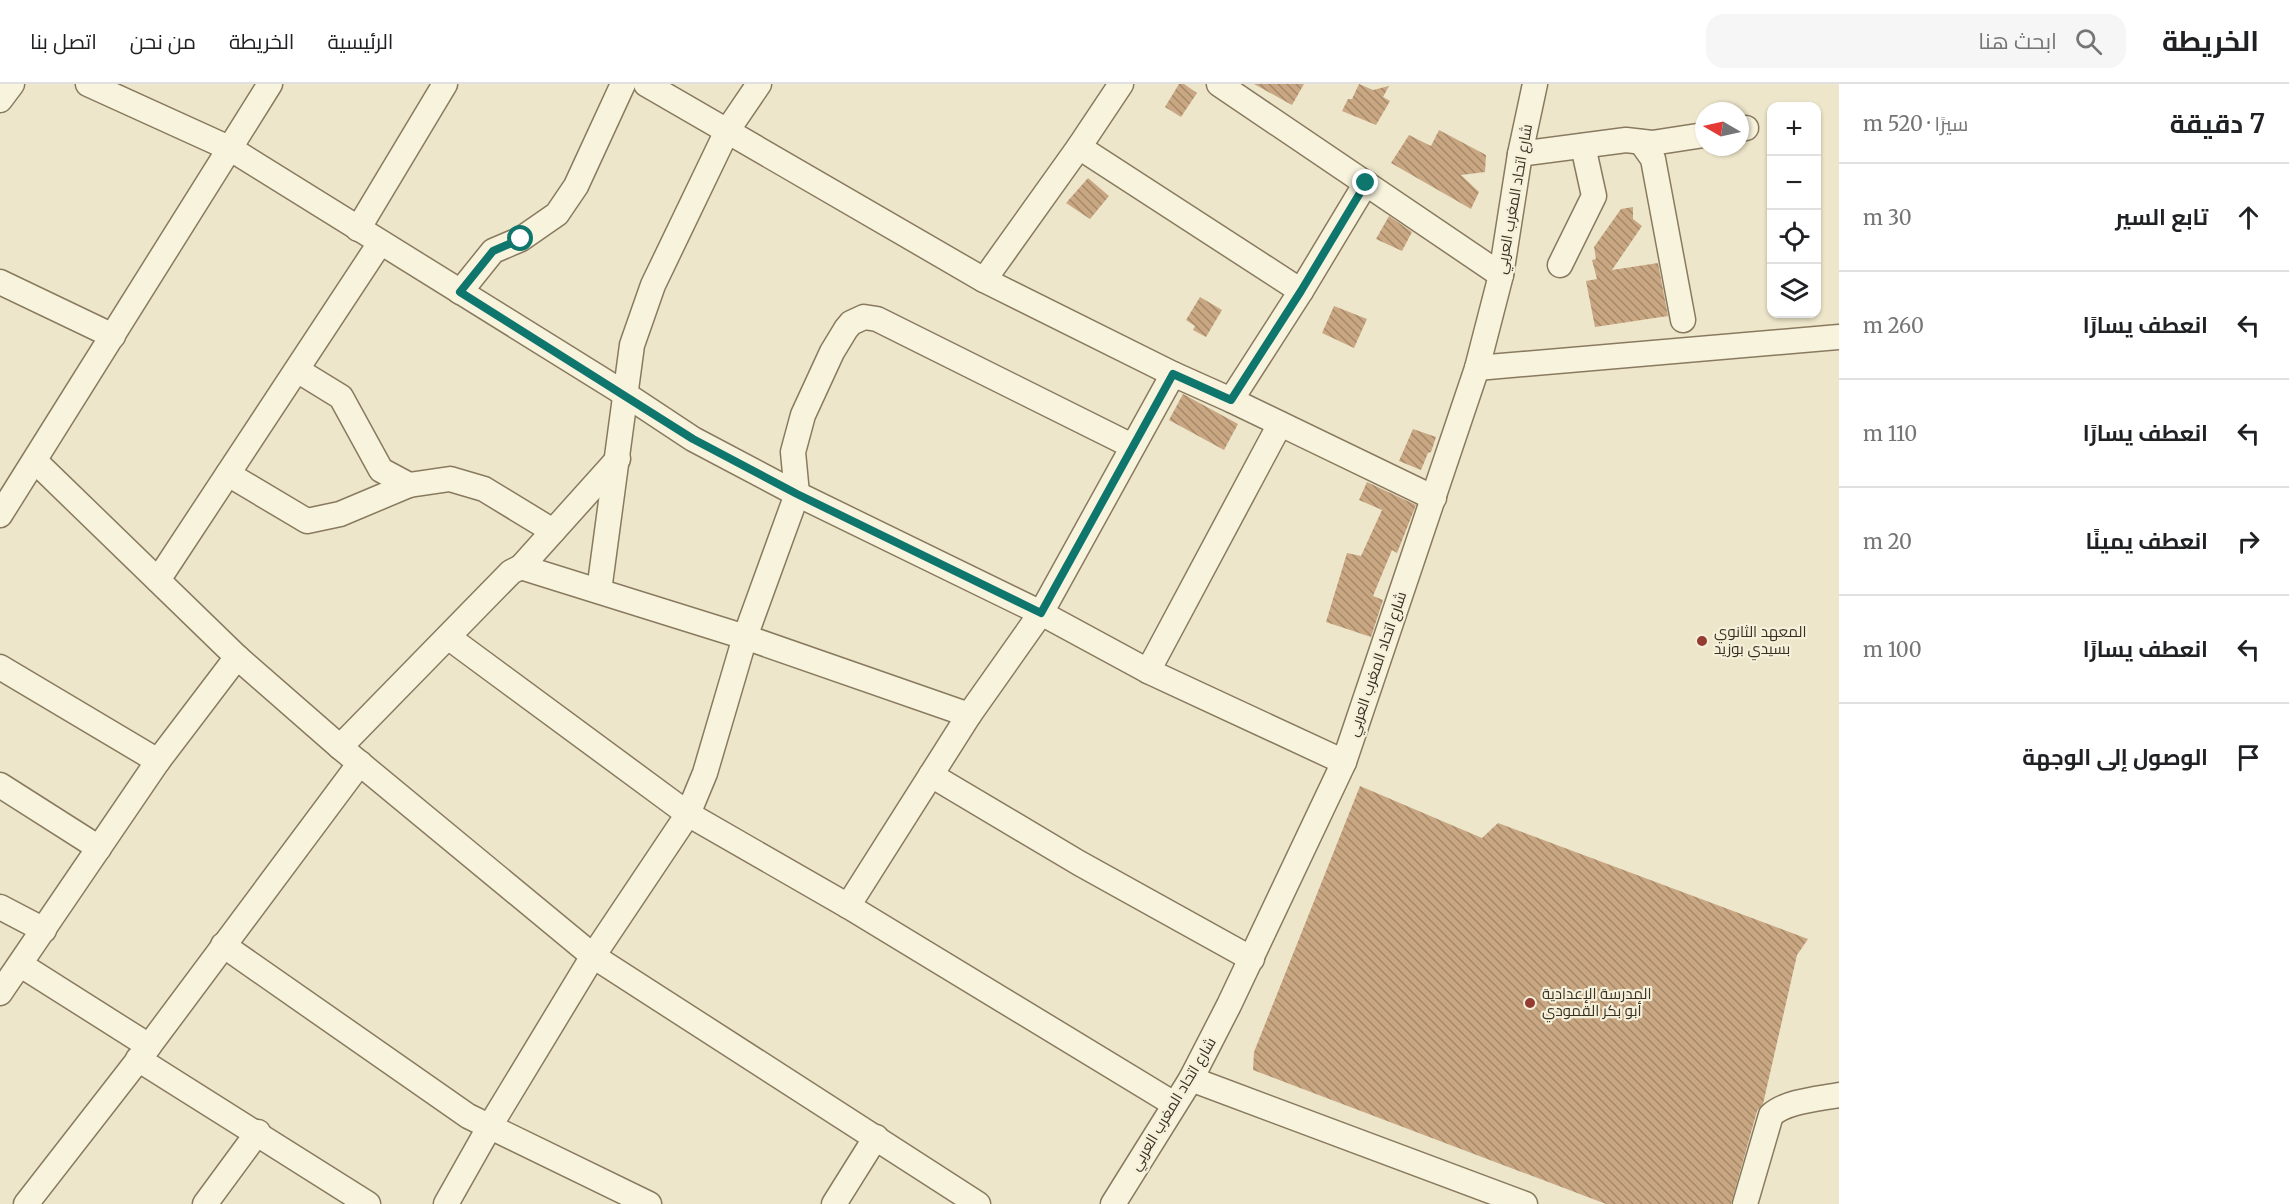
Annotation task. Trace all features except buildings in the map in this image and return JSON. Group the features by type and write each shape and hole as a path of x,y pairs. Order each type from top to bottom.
{"street":[{"path":"0,100 12,84"},
{"path":"88,84 231,150 625,394 693,439 797,494 1041,613 1148,671 1344,762"},
{"path":"0,515 231,150 270,84"},
{"path":"358,229 445,84"},
{"path":"460,292 493,251 521,239 557,214 576,186 623,84"},
{"path":"646,84 984,280 1173,374 1434,498"},
{"path":"599,591 632,345 653,285 727,131 759,84"},
{"path":"984,280 1121,84"},
{"path":"1219,84 1501,275"},
{"name":"شارع اتحاد المغرب العربي","path":"1113,1204 1191,1078 1252,959 1344,762 1477,368 1501,275 1520,154 1535,84"},
{"path":"1520,154 1626,140 1652,143 1695,136"},
{"path":"1641,142 1653,159 1683,320"},
{"path":"1560,265 1594,196 1583,146"},
{"path":"1079,147 1301,291"},
{"path":"1231,400 1301,291 1366,183"},
{"path":"158,580 380,243"},
{"path":"0,282 113,336"},
{"path":"446,1204 490,1126 593,956 688,814 705,773 745,637 797,494 793,452 803,415 832,352 851,323 864,317 877,319 1132,446"},
{"path":"1477,368 1839,337"},
{"path":"297,370 341,397 381,470 409,485"},
{"path":"848,906 969,715 1041,613 1173,374"},
{"path":"1148,671 1280,423"},
{"path":"340,747 511,572 520,567 618,459"},
{"path":"35,461 237,657 360,764 593,956 978,1204"},
{"path":"228,474 307,521 340,514 409,485 450,479 484,489 553,531"},
{"path":"520,567 745,637 969,715"},
{"path":"448,637 688,814 848,906 1174,1104"},
{"path":"0,993 158,760 237,657"},
{"path":"0,667 158,760"},
{"path":"26,1204 144,1052 360,764"},
{"path":"930,775 1079,863 1252,959"},
{"path":"0,785 99,848"},
{"path":"0,907 44,930"},
{"path":"223,945 468,1116 649,1204"},
{"path":"21,965 361,1202"},
{"path":"1191,1078 1526,1204"},
{"path":"1744,1204 1771,1115 1786,1106 1839,1095"},
{"path":"206,1204 258,1132"},
{"path":"834,1204 876,1137"}],"place":[{"name":"المعهد الثانوي بسيدي بوزيد","path":"1702,641"},
{"name":"المدرسة الإعدادية أبو بكر القمودي","path":"1530,1003"}],"route":[{"path":"521,239 493,251 460,292 693,439 797,494 1041,613 1173,374 1231,400 1301,291 1366,183"}]}
